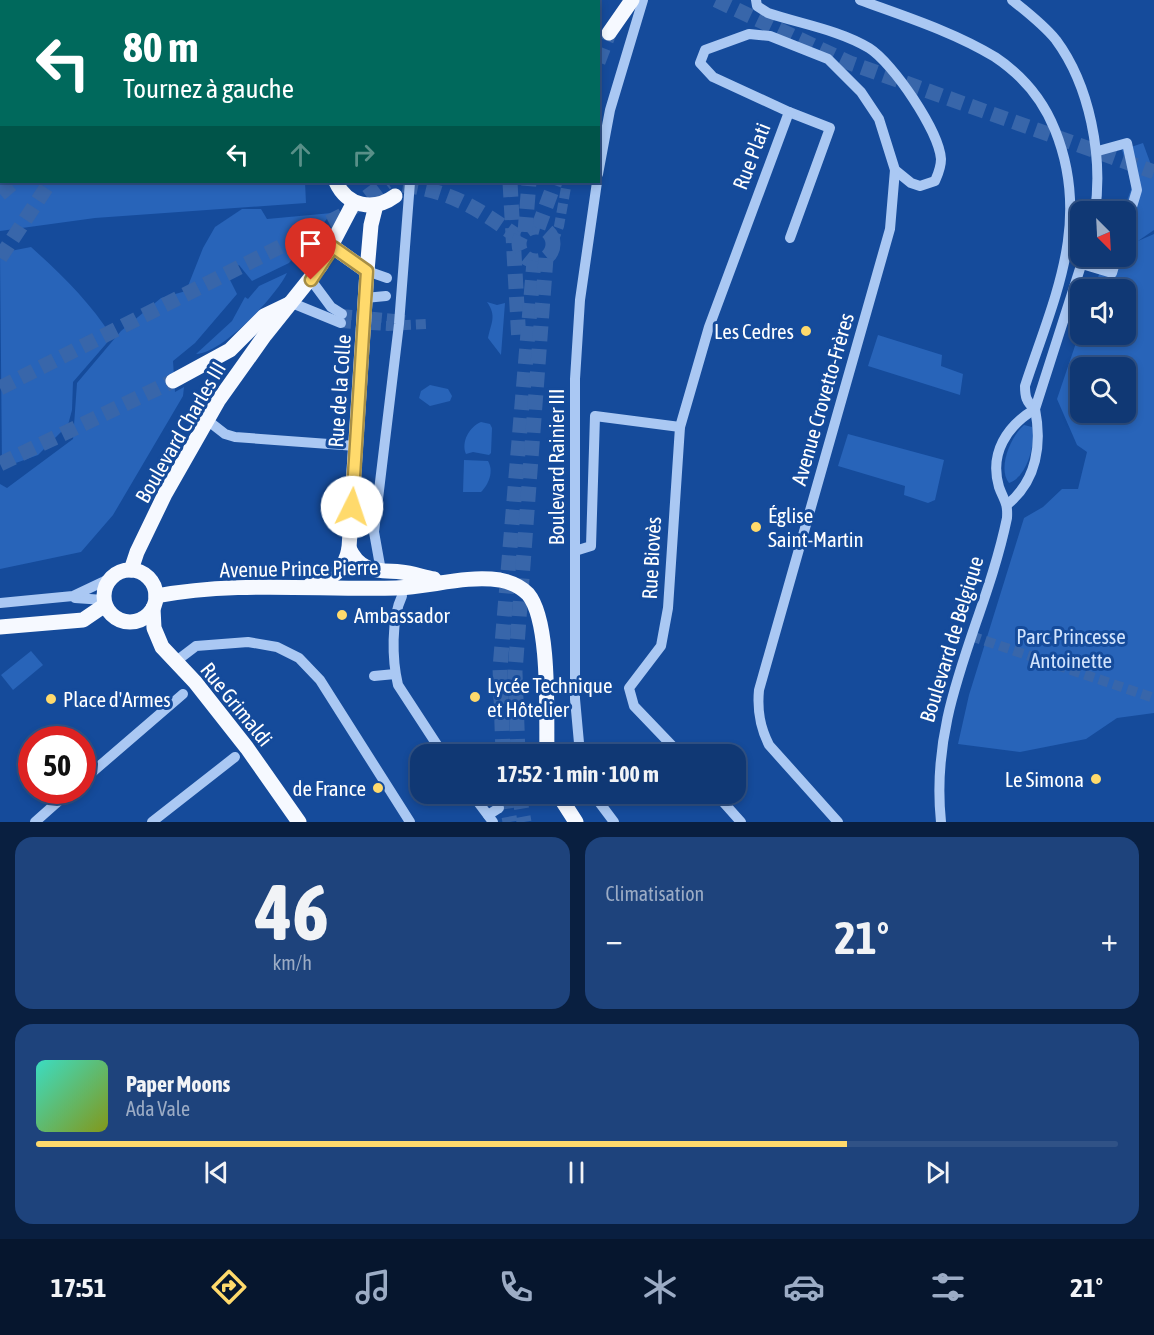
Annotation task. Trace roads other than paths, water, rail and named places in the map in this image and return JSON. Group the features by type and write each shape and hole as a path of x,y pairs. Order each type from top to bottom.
{"main road":[{"path":"619,0 612,27 632,0"},
{"path":"337,183 343,194 354,202 376,205 394,196"},
{"name":"Boulevard Charles III","path":"131,570 137,552 165,494 207,420 241,368 311,280 333,247 354,202"},
{"name":"Rue de la Colle","path":"300,585 324,581 334,576 342,568 350,548 367,271 371,225 376,205"},
{"path":"333,247 367,271"},
{"path":"173,381 230,350 272,310 292,303"},
{"name":"Avenue Prince Pierre","path":"350,548 360,566 381,571 403,572 442,581"},
{"path":"131,570 141,572 150,579 154,602 141,619 130,622 115,617 105,602 104,590 111,578 120,571 131,570"},
{"name":"Avenue Prince Pierre","path":"154,602 300,585 334,590 403,587 442,581 502,581 519,588 532,601 537,611 542,636 547,744"},
{"path":"0,627 83,620 105,602"},
{"name":"Rue Grimaldi","path":"154,602 154,628 159,641 247,748 299,822"},
{"path":"563,804 571,820"}],"street":[{"path":"600,163 610,110 643,0"},
{"path":"756,0 758,6 768,13 852,39 871,50 886,63 917,107 937,143 941,161 935,181 927,185 911,183 895,170"},
{"path":"860,0 949,35 995,57 1029,86 1047,111 1062,147 1069,178 1072,211 1066,260 1025,386 1029,404 1035,409"},
{"path":"1012,0 1046,30 1066,57 1078,84 1098,151 1096,201"},
{"name":"Rue Plati","path":"680,427 699,361 789,112 712,77 700,63 705,50 749,34 770,36 828,59 861,92 879,119 895,170"},
{"path":"789,112 830,128 790,238"},
{"path":"1098,151 1127,143 1137,190 1134,201"},
{"name":"Avenue Crovetto-Frères","path":"838,822 769,746 761,730 759,690 890,229 895,170"},
{"path":"381,571 374,532 399,324 410,183"},
{"name":"Boulevard Rainier III","path":"579,744 575,699 575,379 580,300 597,183"},
{"name":"Boulevard de Belgique","path":"1008,504 1019,494 1035,462 1038,435 1035,409 1081,267"},
{"path":"1097,267 1112,273 1114,267"},
{"path":"367,271 387,278"},
{"path":"292,303 342,319 311,280"},
{"path":"365,298 386,296"},
{"name":"Boulevard de Belgique","path":"941,822 939,778 946,712 1004,531 1008,504 1000,489 997,472 1000,447 1006,434 1018,419 1035,409"},
{"path":"575,551 591,546 595,416 680,427"},
{"path":"207,420 225,434 235,437 356,446"},
{"name":"Rue Biovès","path":"671,744 631,702 629,688 632,681 657,654 663,636 668,608 680,427"},
{"path":"0,603 59,598 86,592 111,578"},
{"path":"402,596 396,621 395,674 398,685 436,744"},
{"path":"59,598 105,602"},
{"path":"175,662 196,646 248,642 277,647 299,658 320,680 410,822"},
{"path":"374,676 395,674"},
{"path":"96,769 183,694"},
{"path":"152,822 235,757"},
{"path":"35,822 55,804"},
{"path":"479,804 490,819 499,808"},
{"path":"600,804 614,822"},
{"path":"725,804 741,822"}],"tunnel":[{"path":"716,0 850,63 1154,172"},
{"path":"600,57 609,33"},
{"path":"0,194 13,183"},
{"path":"0,258 49,183"},
{"path":"0,388 343,215 386,183"},
{"path":"510,183 519,342"},
{"path":"525,232 529,183"},
{"path":"538,228 555,183"},
{"path":"553,242 559,226 567,183"},
{"path":"403,185 451,197 490,218 518,237"},
{"path":"536,227 548,232 553,244 548,256 536,261 524,256 519,244 524,232 536,227"},
{"path":"518,744 515,672 546,258"},
{"path":"503,744 500,668 534,261"},
{"path":"342,314 405,320"},
{"path":"341,323 388,326 426,324"},
{"path":"0,464 173,381"},
{"path":"971,636 1154,698"},
{"path":"507,804 510,822"},
{"path":"521,804 524,822"}],"place":[{"name":"Les Cedres","path":"806,331"},
{"name":"Église Saint-Martin","path":"756,527"},
{"name":"Ambassador","path":"342,615"},
{"name":"Lycée Technique et Hôtelier","path":"475,697"},
{"name":"Place d'Armes","path":"51,699"},
{"name":"Le Simona","path":"1096,779"},
{"name":"de France","path":"378,788"}],"park label":[{"name":"Parc Princesse Antoinette","path":"1071,648"}]}
